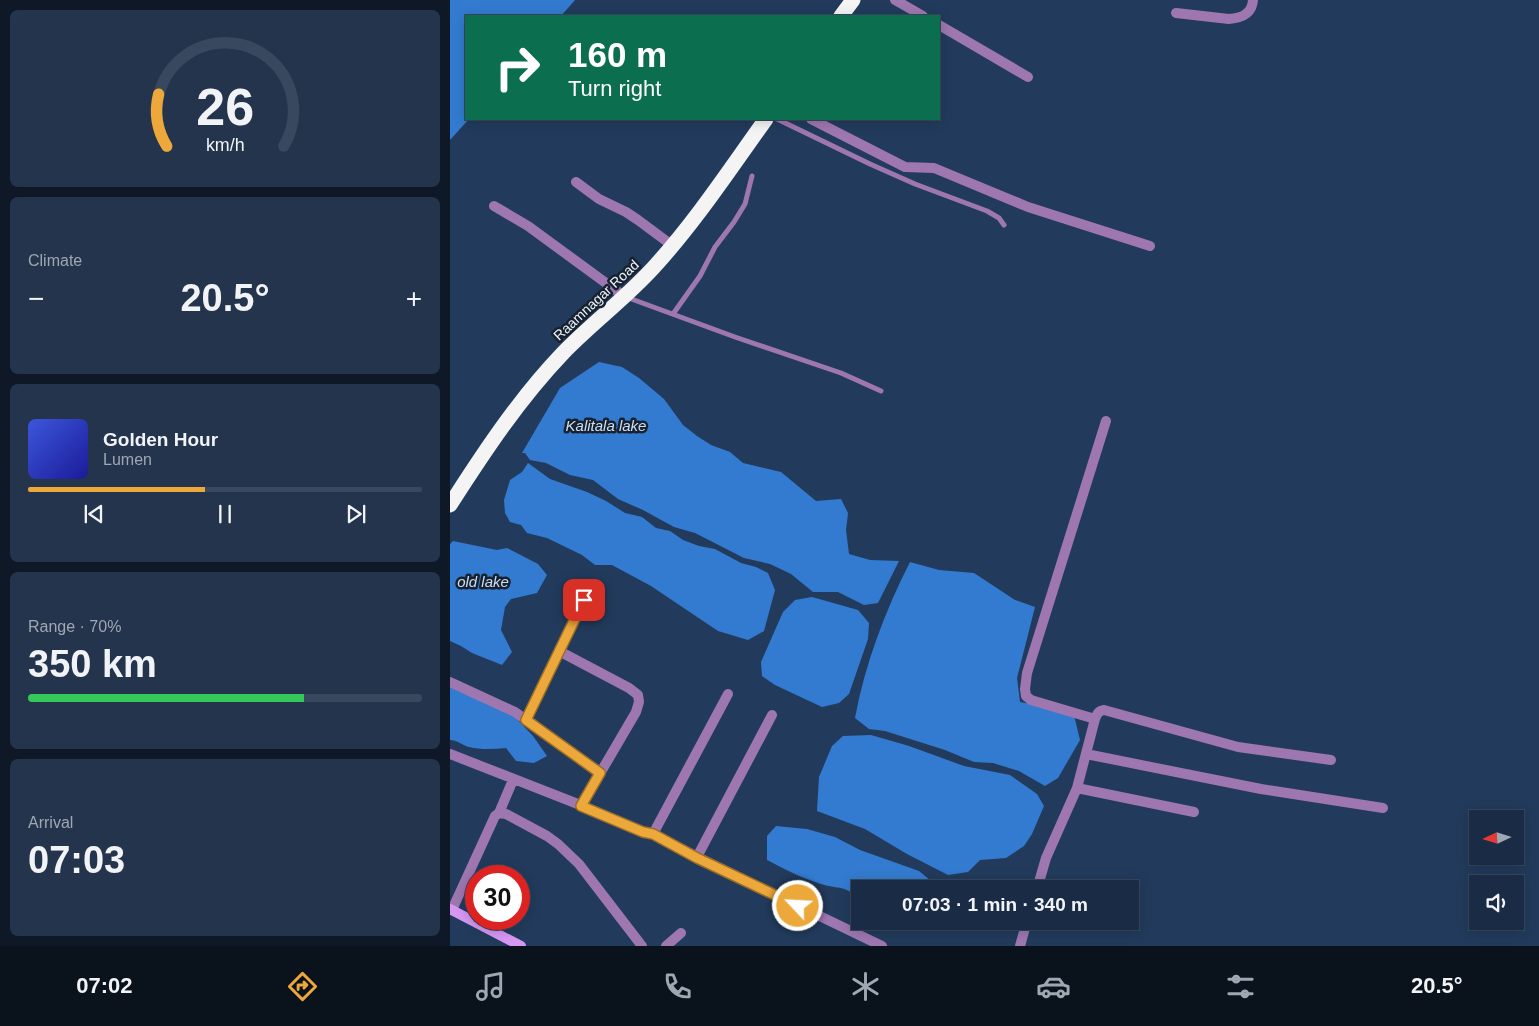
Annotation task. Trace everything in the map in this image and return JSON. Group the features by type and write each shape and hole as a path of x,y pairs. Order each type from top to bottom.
{"highway":[{"path":"842,15 852,0"},
{"name":"Raamnagar Road","path":"450,505 476,465 536,383 582,334 625,296 673,246 711,197 765,120"}],"street":[{"path":"895,0 921,15"},
{"path":"1176,13 1237,18 1245,15 1250,10 1253,0"},
{"path":"940,26 1028,77"},
{"path":"813,120 906,167 934,168 1028,207 1150,246"},
{"path":"576,182 598,199 626,212 673,246"},
{"path":"494,206 528,226 625,296"},
{"path":"1095,720 1031,700 1026,696 1025,689 1027,673 1106,421"},
{"path":"526,720 584,600"},
{"path":"559,651 629,688 638,695 639,702 636,712 581,806"},
{"path":"450,682 515,712 600,773"},
{"path":"653,834 728,694"},
{"path":"1039,880 1046,858 1077,788 1098,712 1104,710 1238,746 1331,760"},
{"path":"697,858 772,715"},
{"path":"450,754 643,832 653,834 697,858 882,946"},
{"path":"1086,754 1261,789 1383,808"},
{"path":"514,780 451,910 521,946"},
{"path":"1077,788 1194,812"},
{"path":"499,813 506,814 558,844 579,864 642,946"},
{"path":"1020,946 1024,930"},
{"path":"666,946 681,933"}],"lane":[{"path":"779,120 915,184 988,211 999,218 1004,225"},
{"path":"673,314 700,276 715,247 745,204 752,176"},
{"path":"625,296 841,374 881,391"}],"water":[{"path":"450,0 575,0 562,15 465,15 465,120 468,120 450,140"},
{"name":"Kalitala lake","path":"599,362 622,367 639,378 664,399 683,425 711,445 730,452 743,463 781,472 816,501 841,499 848,513 846,530 849,554 870,560 899,561 878,603 864,605 838,592 813,592 791,574 770,564 744,558 695,533 674,527 618,499 593,480 570,475 546,463 530,460 525,453 522,453 560,388"},
{"path":"528,463 550,479 587,492 625,513 642,517 656,528 670,531 683,540 699,546 715,549 741,563 768,573 775,590 764,631 748,640 718,631 651,586 612,565 595,565 582,555 547,538 527,533 521,525 510,522 505,513 504,500 510,480 522,472"},
{"name":"old lake","path":"453,541 497,550 507,548 538,564 547,575 537,593 511,599 505,607 501,630 512,652 502,665 472,653 450,641 450,544"},
{"path":"910,562 939,570 974,573 1015,600 1035,607 1017,678 1020,702 1049,707 1074,715 1080,740 1058,778 1045,786 1019,771 993,763 974,762 945,750 885,731 869,729 855,718 864,678 877,638 892,599"},
{"path":"812,597 858,610 869,623 868,639 849,694 839,703 822,707 775,685 762,676 761,662 783,612 795,600"},
{"path":"450,687 513,715 533,736 547,756 534,763 516,761 506,748 474,748 450,740"},
{"path":"871,735 909,746 964,766 1010,775 1037,794 1044,806 1032,834 1024,846 1006,858 980,860 968,872 948,875 907,854 865,829 817,811 819,777 832,746 843,736"},
{"path":"776,826 807,829 835,837 860,850 919,871 930,880 851,880 851,893 846,889 814,882 767,860 767,836"}],"route":[{"path":"584,600 526,720 600,773 581,806 643,832 653,834 697,858 798,906"}]}
